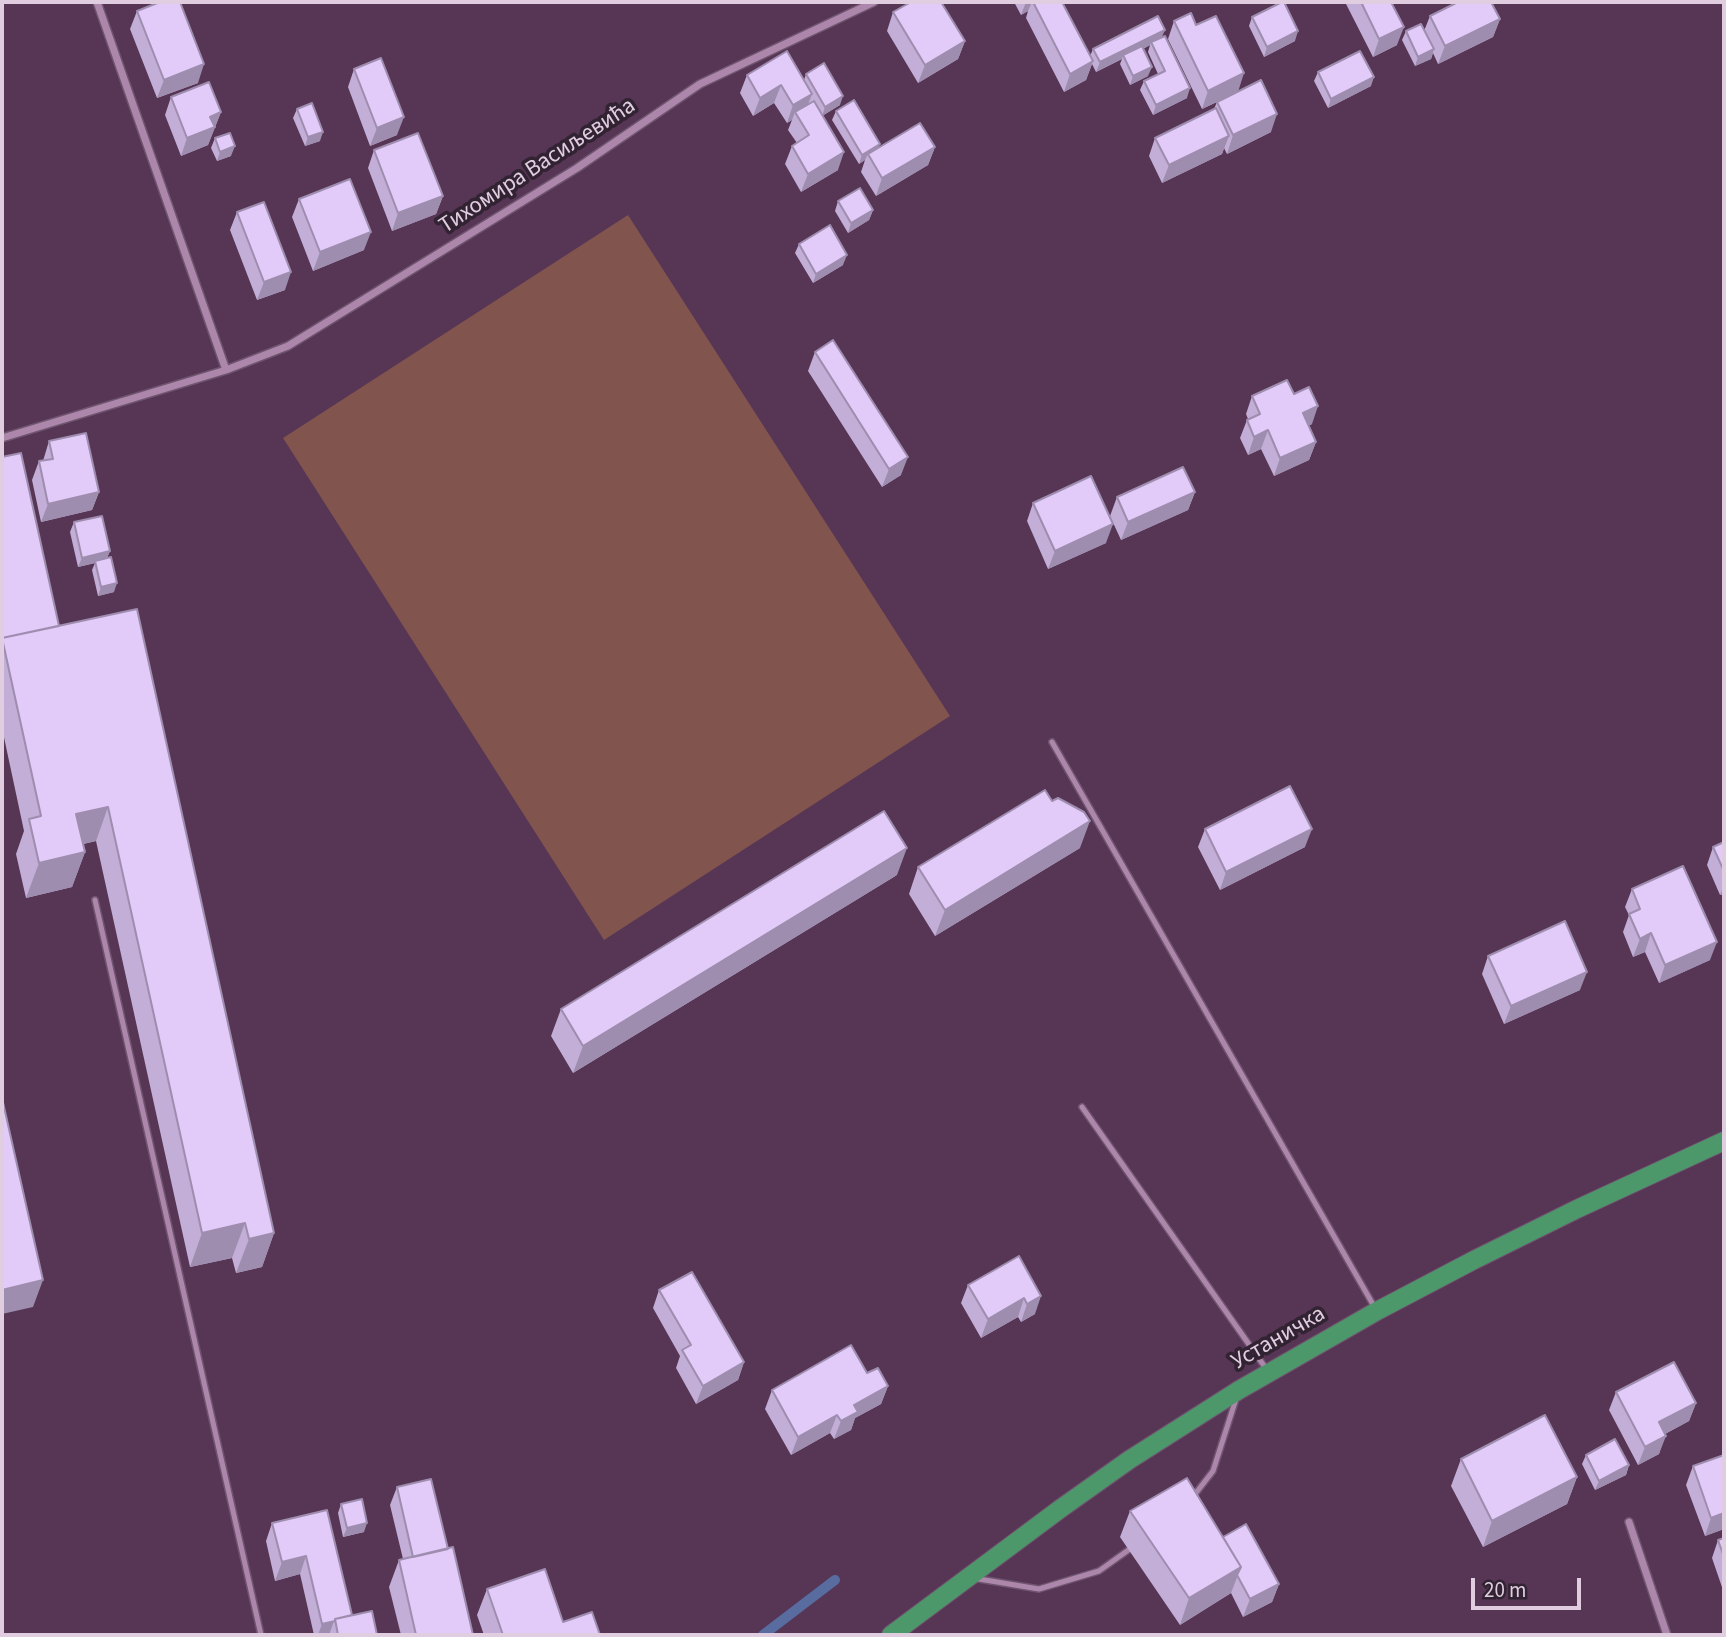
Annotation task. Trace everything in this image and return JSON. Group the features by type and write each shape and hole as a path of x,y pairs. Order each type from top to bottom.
{"main road":[{"name":"Устаничка","path":"891,1635 1119,1467 1239,1390 1377,1311 1577,1209 1724,1141"}],"street":[{"path":"97,2 226,370"},
{"name":"Тихомира Васиљевића","path":"2,438 226,370 288,346 577,168 700,84 874,2"},
{"path":"1629,1522 1667,1635"}],"lane":[{"path":"1052,742 1377,1311"},
{"path":"95,900 261,1635"},
{"path":"1082,1107 1269,1373"},
{"path":"1189,1502 1213,1471 1239,1390"},
{"path":"967,1577 1039,1589 1099,1571 1140,1542"}],"shaded area":[{"path":"628,215 950,716 604,940 283,438"}],"building":[{"path":"160,2 180,2 204,64 164,80 137,11"},
{"path":"911,2 941,2 965,41 925,65 893,12"},
{"path":"1033,2 1062,2 1093,61 1070,74"},
{"path":"1282,2 1298,31 1267,47 1252,17"},
{"path":"1361,2 1391,2 1404,27 1379,39"},
{"path":"1458,2 1491,2 1500,19 1445,46 1430,16"},
{"path":"1191,13 1196,25 1216,16 1244,73 1208,91 1174,21"},
{"path":"1158,16 1165,30 1100,62 1093,49"},
{"path":"1421,24 1434,49 1418,57 1406,31"},
{"path":"1165,36 1190,88 1156,105 1144,81 1165,71 1151,42"},
{"path":"1142,46 1152,67 1133,76 1123,55"},
{"path":"787,51 812,94 793,105 781,85 760,98 747,75"},
{"path":"1360,51 1374,77 1331,99 1318,72"},
{"path":"381,58 404,117 377,128 354,69"},
{"path":"824,63 843,96 825,107 806,74"},
{"path":"1261,80 1277,114 1233,135 1217,102"},
{"path":"209,82 221,112 210,117 215,127 187,138 171,97"},
{"path":"854,100 880,144 862,155 836,111"},
{"path":"814,101 844,152 808,174 792,146 809,135 795,112"},
{"path":"312,103 323,132 308,137 297,109"},
{"path":"1216,108 1229,136 1169,165 1155,138"},
{"path":"920,123 935,147 882,178 868,154"},
{"path":"230,133 235,146 220,152 215,138"},
{"path":"418,133 443,196 398,213 374,150"},
{"path":"350,179 371,232 320,252 299,199"},
{"path":"860,188 873,210 851,223 838,201"},
{"path":"264,202 291,272 264,282 237,212"},
{"path":"830,225 847,255 816,274 799,244"},
{"path":"833,340 908,457 889,469 815,352"},
{"path":"1287,380 1294,394 1309,387 1318,406 1303,413 1316,442 1280,458 1268,430 1254,437 1247,420 1260,414 1252,396"},
{"path":"86,433 99,492 48,504 39,461 53,459 49,441"},
{"path":"21,453 59,626 2,638 2,457"},
{"path":"1183,467 1195,492 1128,522 1117,497"},
{"path":"1091,476 1113,524 1055,551 1033,503"},
{"path":"102,516 110,551 82,558 74,522"},
{"path":"111,557 117,583 101,587 95,561"},
{"path":"137,609 274,1233 249,1239 245,1223 202,1233 108,807 76,814 85,852 39,863 29,819 41,816 2,638"},
{"path":"1290,786 1312,829 1226,872 1205,829"},
{"path":"1045,790 1052,801 1058,798 1084,812 1090,821 945,910 918,867"},
{"path":"884,811 907,848 583,1046 561,1009"},
{"path":"1724,842 1724,871 1713,847"},
{"path":"1683,866 1717,942 1665,965 1651,933 1640,939 1629,914 1640,909 1632,889"},
{"path":"1565,921 1587,972 1511,1006 1488,956"},
{"path":"2,1098 43,1280 2,1290"},
{"path":"1019,1256 1041,1296 1027,1304 1024,1298 988,1319 968,1285"},
{"path":"692,1272 744,1362 703,1386 682,1350 691,1345 659,1290"},
{"path":"851,1345 867,1373 878,1368 888,1386 854,1405 858,1412 841,1421 837,1415 798,1437 772,1390"},
{"path":"1674,1362 1696,1403 1659,1422 1666,1436 1645,1447 1616,1392"},
{"path":"1545,1415 1577,1477 1492,1521 1461,1459"},
{"path":"1615,1439 1629,1465 1599,1481 1586,1455"},
{"path":"1724,1455 1724,1513 1711,1518 1693,1466"},
{"path":"1187,1478 1241,1567 1189,1598 1130,1511"},
{"path":"431,1479 448,1549 413,1557 397,1487"},
{"path":"362,1499 367,1523 347,1528 341,1504"},
{"path":"327,1510 352,1615 322,1624 306,1556 282,1562 272,1523"},
{"path":"1246,1524 1279,1584 1250,1599 1237,1575 1241,1567 1223,1537"},
{"path":"1724,1538 1724,1557 1718,1540"},
{"path":"453,1547 473,1635 416,1635 399,1560"},
{"path":"545,1569 563,1622 592,1612 600,1635 503,1635 487,1589"},
{"path":"372,1611 377,1635 338,1635 335,1619"}],"waterway":[{"path":"763,1635 835,1580"}]}
